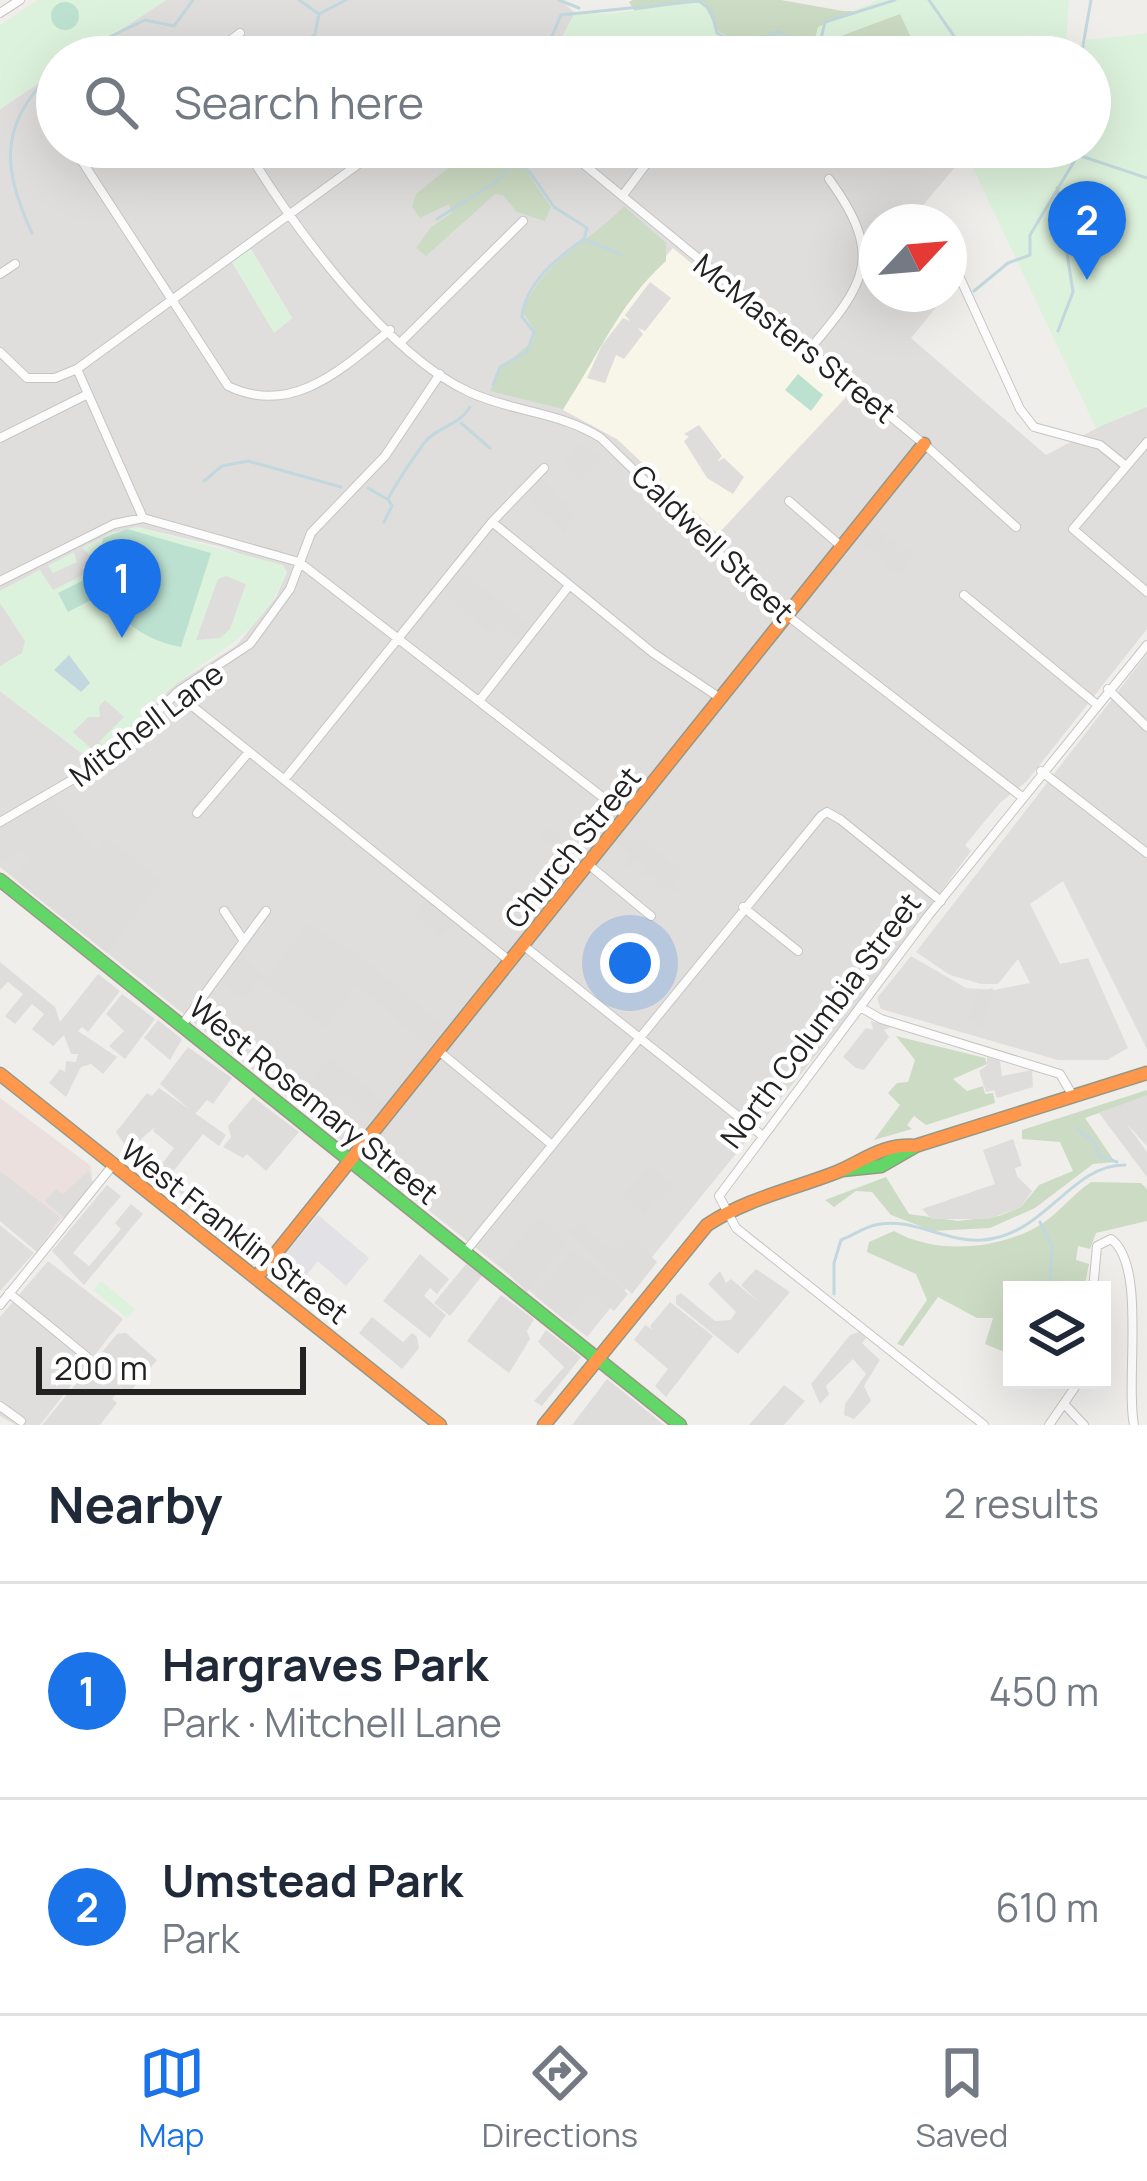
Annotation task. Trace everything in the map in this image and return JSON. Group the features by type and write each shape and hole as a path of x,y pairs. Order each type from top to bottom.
{"street":[{"path":"0,13 20,0"},
{"path":"236,36 240,33"},
{"path":"91,168 228,386 266,398 314,387 390,330"},
{"name":"Caldwell Street","path":"258,168 287,217 390,330 440,374 472,394 567,421 601,438 788,616 1022,796"},
{"path":"0,352 27,378 55,379 77,369 354,168"},
{"name":"McMasters Street","path":"589,168 924,444 1016,527"},
{"path":"623,195 643,168"},
{"path":"809,350 862,277 861,229 829,179"},
{"path":"403,340 523,221"},
{"path":"0,274 15,264"},
{"path":"967,293 1020,409 1034,427 1100,445 1126,466"},
{"path":"77,369 143,518"},
{"name":"Mitchell Lane","path":"0,822 106,760 176,693 250,644 278,610 324,515 385,455 440,374"},
{"path":"0,438 88,394"},
{"path":"1147,442 1073,529 1147,592"},
{"name":"Church Street","path":"256,1278 924,444"},
{"path":"284,780 492,522 544,468"},
{"path":"790,501 842,547"},
{"path":"0,581 114,524 143,518 299,562 627,816"},
{"path":"492,522 568,586 722,698"},
{"path":"478,701 568,586"},
{"path":"964,595 1095,704"},
{"name":"North Columbia Street","path":"544,1425 723,1212 721,1190 1041,771 1147,644"},
{"path":"1108,689 1147,727"},
{"path":"176,693 512,962"},
{"path":"196,813 249,752"},
{"path":"1041,771 1147,853"},
{"path":"465,1252 742,907 827,812 941,901"},
{"path":"589,865 651,916"},
{"name":"West Rosemary Street","path":"0,880 680,1425"},
{"path":"742,907 798,951"},
{"path":"224,910 244,941"},
{"path":"182,1025 266,911"},
{"path":"524,946 763,1136"},
{"path":"860,1006 881,1019 1060,1074 1073,1096"},
{"path":"440,1052 551,1144"},
{"path":"984,1425 736,1228 723,1212 842,1170 866,1155 915,1146 1147,1073"},
{"name":"West Franklin Street","path":"1,1077 440,1425"},
{"path":"842,1170 863,1171 892,1162 915,1146"},
{"path":"0,1305 112,1165"},
{"path":"1094,1281 1101,1242 1116,1241 1128,1279 1128,1391 1134,1425"},
{"path":"9,1293 86,1356"},
{"path":"1049,1425 1076,1389"},
{"path":"0,1406 21,1421"},
{"path":"1066,1406 1084,1425"}],"shaded area":[{"path":"166,0 560,0 575,13 562,36 111,36"},
{"path":"36,85 36,168 954,168 924,204 859,204 859,312 932,312 911,338 1046,455 1135,408 1147,407 1147,629 1027,781 1000,803 965,845 971,851 856,1006 587,1337 0,867 0,691 92,761 176,684 237,645 276,597 287,572 222,547 137,527 111,533 0,591 0,109","holes":["251,249 292,318 274,332 232,262","848,394 718,533 617,439 563,409"]},
{"path":"673,248 849,394 718,534 617,439 563,410 620,308"},
{"path":"650,282 671,298 645,331 638,328 643,334 624,359 616,355 605,383 587,378 602,345 623,318 630,321 625,315"},
{"path":"699,425 722,456 717,462 724,458 744,477 733,494 707,478 684,441 689,437 684,434"},
{"path":"582,443 601,456 581,480 563,464"},
{"path":"542,477 574,514 564,533 528,499"},
{"path":"876,528 885,535 883,544 889,538 899,543 894,553 909,548 913,559 906,562 906,572 898,575 883,562 884,557 867,548 861,538"},
{"path":"80,546 95,560 83,567 85,574 53,590 38,567 46,563 53,573 77,562 73,550"},
{"path":"459,570 534,628 522,643 499,623 489,634 443,591"},
{"path":"226,576 246,584 230,629 220,638 196,640 218,579"},
{"path":"0,603 25,641 22,653 0,666"},
{"path":"1147,654 1147,1049 1063,881 1030,904 1060,964 1088,958 1128,1048 1107,1060 1058,1060 881,1009 877,998 911,956 966,988 994,990 1030,983 1018,959 998,984 981,984 950,975 916,952"},
{"path":"105,700 124,717 99,742 110,751 101,758 73,732 88,717 100,717 99,706"},
{"path":"53,799 94,849 85,865 106,838 161,880 107,953 19,883 15,876 31,858 21,849 0,864 0,828"},
{"path":"546,826 587,856 580,865 538,836"},
{"path":"621,833 631,843 638,837 684,872 677,880 670,878 677,884 676,892 656,885 661,879 652,872 647,878 641,873 646,867 638,860 630,868 624,864 630,855 615,840"},
{"path":"426,897 456,921 440,937 414,914"},
{"path":"308,923 364,959 445,1026 431,1049 357,985 326,1028 260,980 243,1000 219,978 237,952 267,979"},
{"path":"0,962 55,1007 60,1022 98,974 120,991 88,1032 82,1027 78,1031 117,1057 103,1074 91,1064 81,1067 66,1097 49,1083 60,1069 65,1072 66,1061 76,1062 78,1054 71,1054 64,1035 53,1046 32,1029 44,1014 32,1004 15,1024 5,1016 23,994 8,982 0,990"},
{"path":"993,988 983,1027 967,1020 978,992"},
{"path":"122,994 155,1019 125,1059 109,1046 124,1031 106,1014"},
{"path":"158,1020 182,1039 170,1060 144,1038"},
{"path":"871,1021 891,1027 884,1030 889,1037 864,1070 843,1057 866,1028 873,1030"},
{"path":"188,1047 232,1078 213,1104 207,1100 195,1114 160,1084"},
{"path":"329,1057 387,1104 376,1121 344,1093 318,1118 295,1100"},
{"path":"987,1057 1000,1061 1002,1076 1032,1070 1033,1087 997,1098 994,1090 986,1092 979,1071 987,1065"},
{"path":"159,1088 226,1135 219,1146 203,1134 172,1173 187,1188 183,1195 156,1172 174,1148 153,1131 155,1127 140,1140 135,1137 139,1144 130,1152 116,1132 147,1093 152,1096"},
{"path":"1147,1095 1147,1146 1126,1123 1147,1152 1147,1177 1099,1113"},
{"path":"253,1097 299,1132 266,1171 247,1154 243,1158 223,1147 231,1137 228,1126"},
{"path":"0,1098 91,1166 92,1178 37,1252 0,1221"},
{"path":"1013,1139 1022,1166 1015,1168 1017,1176 1032,1191 1021,1207 989,1219 932,1219 922,1209 995,1184 983,1150"},
{"path":"650,1165 674,1187 664,1198 651,1201 645,1216 622,1195"},
{"path":"0,1171 60,1217 37,1252 0,1221"},
{"path":"88,1171 93,1182 64,1218 45,1201 56,1189 63,1194"},
{"path":"107,1185 121,1196 73,1253 89,1266 121,1229 115,1223 131,1204 143,1214 84,1285 52,1251"},
{"path":"318,1215 369,1258 346,1286 318,1261 299,1284 281,1270 273,1276 273,1268"},
{"path":"538,1217 567,1242 527,1292 498,1264"},
{"path":"586,1220 588,1231 605,1247 617,1249 630,1236 657,1262 632,1294 568,1232"},
{"path":"0,1225 34,1253 0,1291"},
{"path":"573,1249 628,1294 614,1311 591,1293 567,1322 535,1296"},
{"path":"420,1254 449,1279 437,1294 430,1288 424,1296 446,1315 430,1338 383,1301"},
{"path":"48,1261 123,1319 40,1425 16,1425 0,1416 0,1317"},
{"path":"466,1264 482,1276 450,1316 434,1303"},
{"path":"756,1269 790,1292 738,1354 676,1304 681,1293 715,1321 731,1320 736,1312 708,1284 720,1271 726,1283 731,1279 759,1302 741,1285"},
{"path":"501,1295 534,1319 527,1331 530,1339 509,1373 467,1341"},
{"path":"670,1302 713,1336 666,1397 655,1386 668,1369 634,1340 645,1325 653,1330 650,1326"},
{"path":"372,1317 403,1342 412,1333 417,1337 419,1348 402,1369 359,1333"},
{"path":"546,1330 581,1357 542,1406 534,1401 564,1367 538,1342"},
{"path":"859,1332 866,1338 862,1343 880,1360 864,1386 871,1401 854,1419 844,1415 845,1404 866,1374 853,1359 826,1386 829,1394 820,1404 811,1384 850,1335"},
{"path":"126,1333 157,1360 129,1393 121,1388 112,1399 117,1403 100,1425 42,1425 117,1334"},
{"path":"607,1379 636,1402 664,1425 572,1425"},
{"path":"784,1385 805,1401 784,1425 749,1425"}],"green space":[{"path":"38,0 166,0 111,36 36,36 36,85 0,109 0,25"},
{"path":"781,0 843,11 928,11 980,36 616,36 640,20 629,2"},
{"path":"878,0 1069,0 1066,36 910,36 900,14 841,36 816,36 818,27"},
{"path":"702,1 718,31 726,36 562,36 575,13 610,14"},
{"path":"65,2 75,6 79,16 75,26 65,30 55,26 51,16 55,6"},
{"path":"1147,33 1147,407 1096,428 973,168 1111,168 1111,37"},
{"path":"448,168 528,168 551,207 545,221 517,212 503,195 495,194 426,256 416,248 431,227 452,213 449,204 420,218 412,207 416,194"},
{"path":"624,206 666,243 666,261 621,314 563,409 490,391 501,368 533,341 534,330 523,312 531,294 554,265"},
{"path":"250,248 292,318 274,333 232,262"},
{"path":"798,374 823,395 811,411 785,390"},
{"path":"137,527 283,565 287,572 253,625 165,693 92,761 0,691 0,591 111,533"},
{"path":"127,529 211,553 181,647 144,634 116,610 107,594 100,558 103,538"},
{"path":"88,578 97,597 68,612 58,593"},
{"path":"896,1036 985,1058 987,1064 953,1079 967,1091 983,1086 985,1094 993,1093 995,1103 926,1125 914,1116 907,1125 912,1129 874,1140 900,1105 888,1093 897,1083 908,1082 915,1060"},
{"path":"1147,1090 1147,1096 1085,1118 1115,1162 1093,1164 1035,1208 990,1228 933,1231 891,1215 872,1192 856,1191 834,1207 825,1200 886,1177 909,1214 958,1221 999,1216 1021,1207 1039,1185 1073,1171 1060,1142 1022,1139 1022,1130"},
{"path":"1091,1182 1141,1183 1147,1189 1147,1221 1096,1233 1090,1249 1078,1246 1076,1260 1089,1264 1086,1281 1003,1281 1003,1351 985,1344 993,1318 977,1318 938,1297 903,1346 897,1344 927,1300 916,1274 867,1252 869,1242 894,1231 948,1246 1005,1240 1040,1225"},
{"path":"101,1281 135,1309 127,1318 93,1290"}],"water":[{"path":"69,655 90,683 81,692 54,670"}],"waterway":[{"path":"112,36 145,20 174,26 193,0"},
{"path":"299,0 319,14 346,0"},
{"path":"559,0 579,8"},
{"path":"822,36 825,22 895,0"},
{"path":"929,0 954,36"},
{"path":"1085,36 1091,0"},
{"path":"552,36 561,15 699,1 711,10 717,33 722,36"},
{"path":"313,36 319,14"},
{"path":"769,36 778,31 785,36"},
{"path":"32,233 14,185 11,145 36,90"},
{"path":"1111,166 1147,178"},
{"path":"437,219 500,179 509,168"},
{"path":"493,385 500,367 527,352 534,332 522,317 529,293 553,263 584,239 587,228 554,207 522,168"},
{"path":"974,291 1008,263 1030,255 1030,235 1070,168"},
{"path":"1057,188 1073,292 1058,331"},
{"path":"584,239 620,254"},
{"path":"384,522 392,506 388,499 424,443 470,407"},
{"path":"461,423 490,448"},
{"path":"204,481 222,466 248,461 341,487"},
{"path":"368,488 387,499"},
{"path":"1076,1128 1095,1143 1099,1156 1117,1162"},
{"path":"834,1294 834,1263 841,1240 867,1228 888,1223 969,1240 1004,1236 1089,1176 1125,1165"},
{"path":"1040,1222 1052,1246 1050,1281"}],"traffic: fast":[{"path":"0,880 680,1425"},
{"path":"842,1170 881,1166 914,1147"}],"traffic: slow":[{"path":"256,1278 924,444"},
{"path":"544,1425 707,1225 722,1216 883,1150 915,1146 1147,1073"},
{"path":"0,1074 440,1425"}],"place":[{"name":"Umstead Park","path":"1087,280"},
{"name":"Hargraves Park","path":"122,638"}]}
